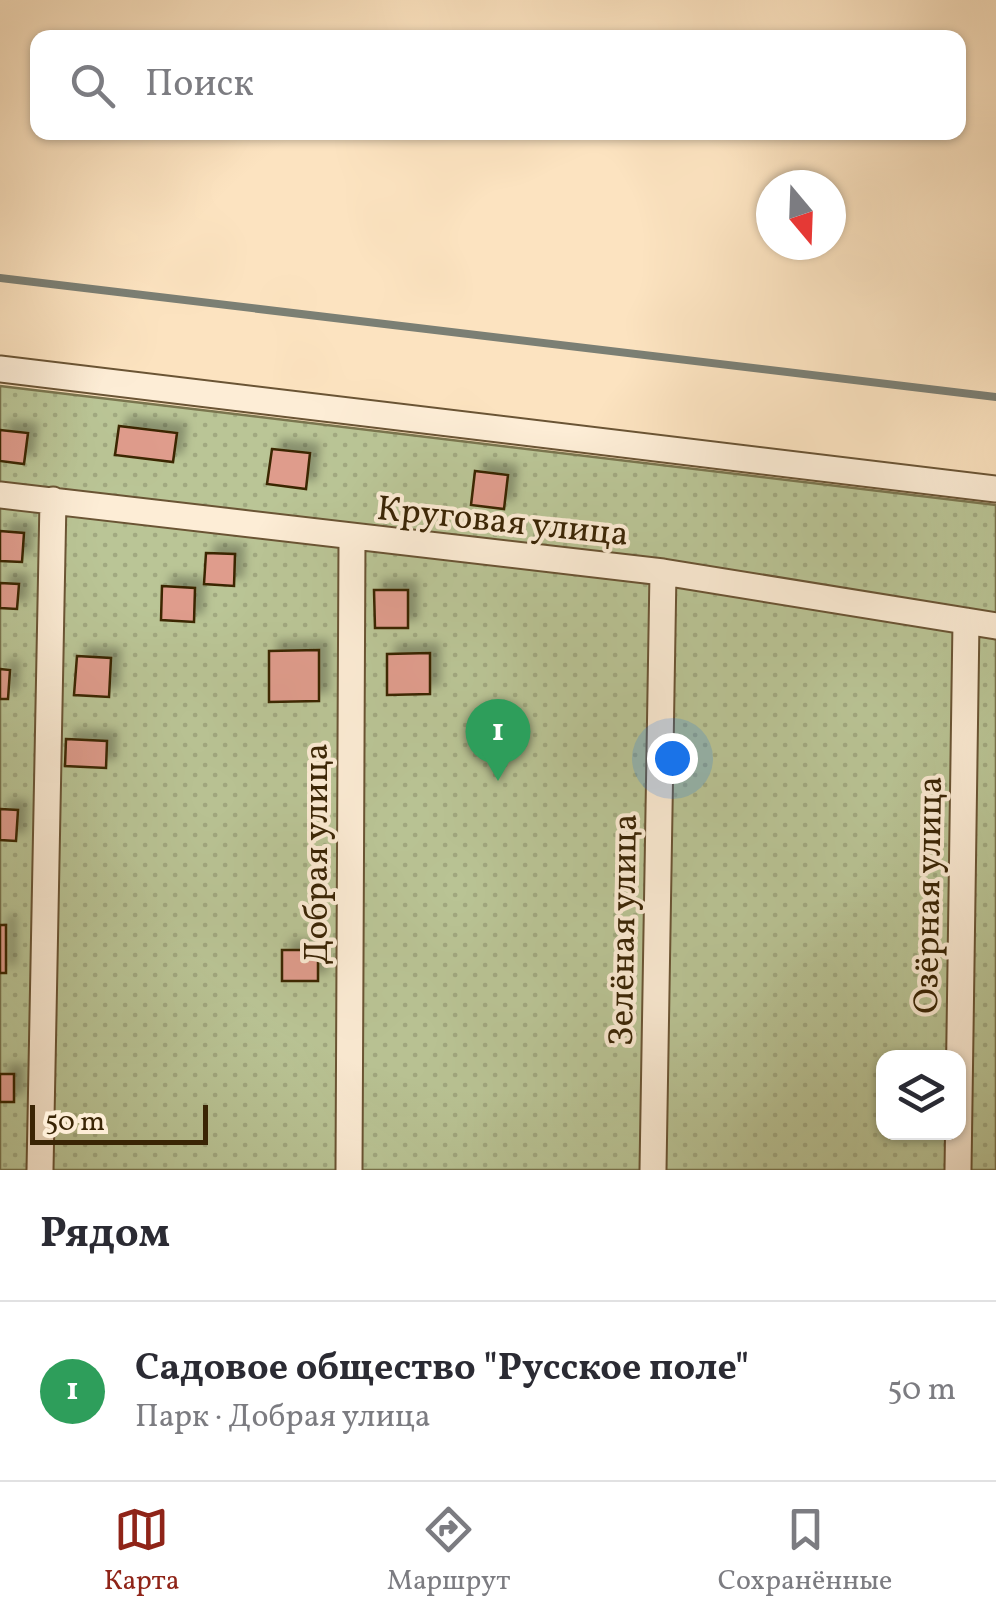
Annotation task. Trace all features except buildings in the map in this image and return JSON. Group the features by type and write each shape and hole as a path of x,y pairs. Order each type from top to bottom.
{"street":[{"path":"0,369 996,489"},
{"name":"Круговая улица","path":"0,494 352,539 663,572 996,626"},
{"path":"40,1170 53,500"},
{"name":"Добрая улица","path":"349,1170 352,539"},
{"name":"Зелёная улица","path":"653,1170 663,572"},
{"name":"Озёрная улица","path":"958,1170 966,621"}],"green space":[{"path":"0,386 996,505 996,1170 0,1170"}],"waterway":[{"path":"0,278 996,397"}],"place":[{"name":"Садовое общество \"Русское поле\"","path":"498,781"}]}
